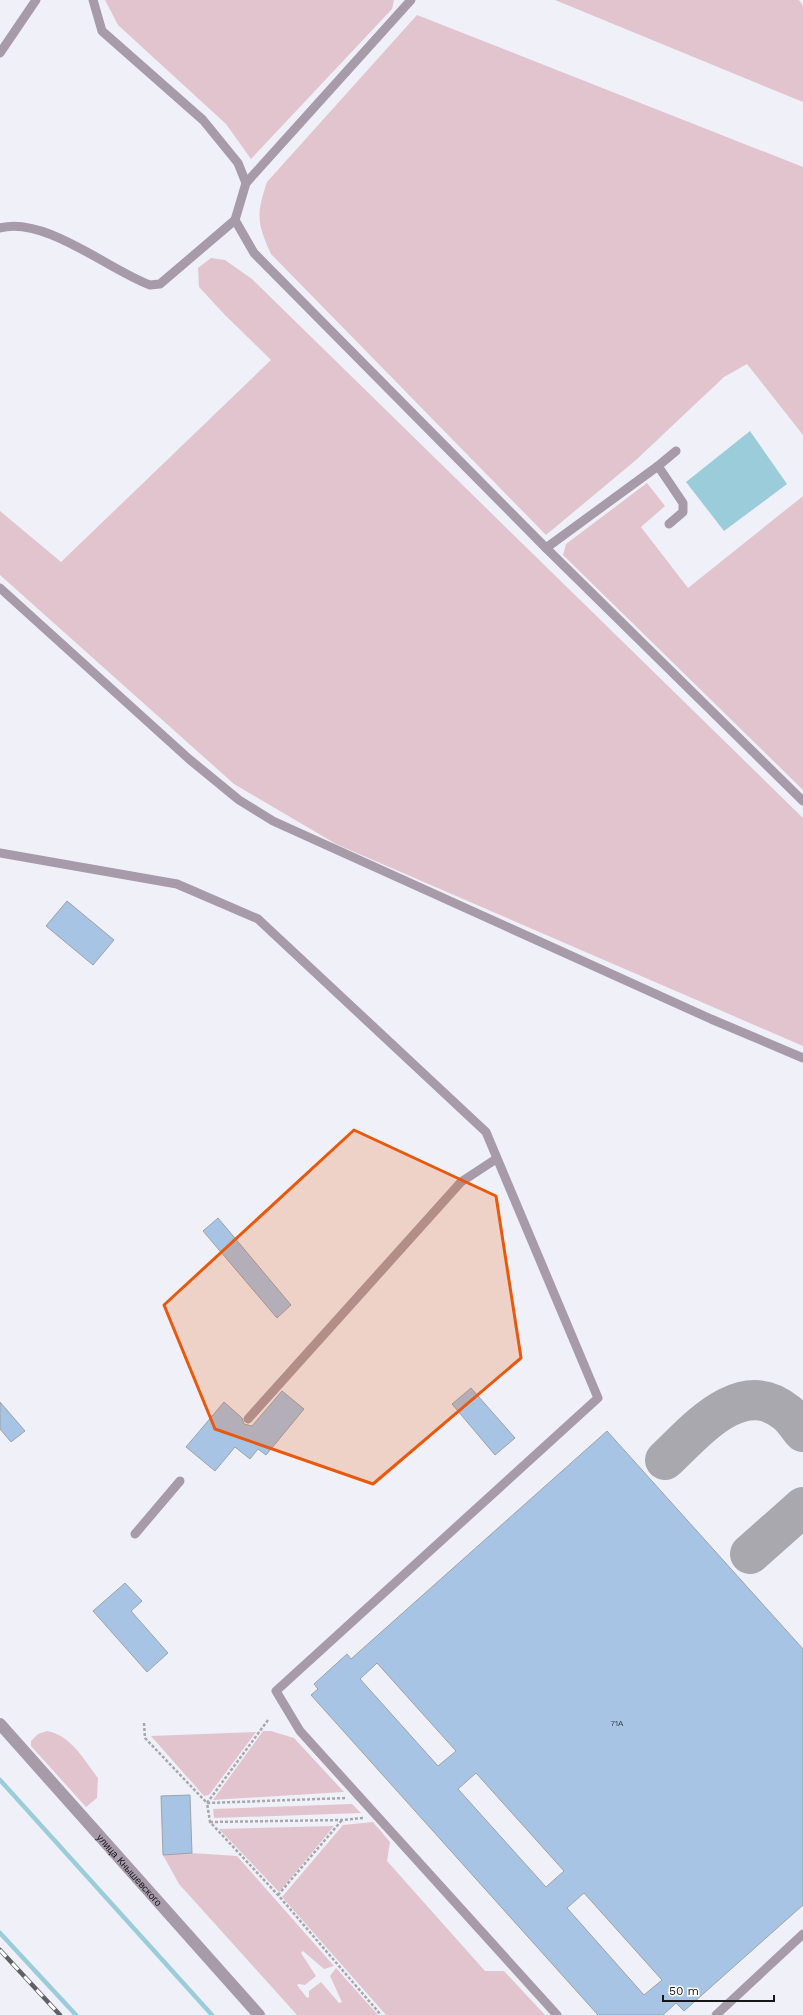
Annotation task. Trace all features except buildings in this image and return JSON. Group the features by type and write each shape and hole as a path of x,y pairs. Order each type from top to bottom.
{"street":[{"name":"улица Кнышевского","path":"0,1724 260,2015"}],"lane":[{"path":"0,52 36,0"},
{"path":"93,0 102,31 203,120 238,163 246,183"},
{"path":"0,228 16,226 59,237 150,285 160,284 235,220 246,183 411,0"},
{"path":"235,220 254,253 546,548 803,801"},
{"path":"546,548 658,466 676,451"},
{"path":"658,466 683,503 683,512 669,524"},
{"path":"0,588 189,759 239,800 273,821 696,1012 803,1058"},
{"path":"0,853 177,884 258,919 486,1132 598,1398 276,1691 300,1731 557,2015"},
{"path":"248,1419 461,1182 496,1158"},
{"path":"135,1534 180,1481"},
{"path":"716,2015 802,1935"}],"path":[{"path":"207,1803 268,1720"},
{"path":"144,1723 145,1738 207,1803 210,1822 278,1895 381,2015"},
{"path":"207,1803 359,1797"},
{"path":"210,1822 342,1820 377,1816"},
{"path":"278,1895 342,1820"}],"highlighted area":[{"path":"354,1130 496,1196 521,1358 373,1484 215,1429 164,1305"}],"shaded area":[{"path":"105,0 394,0 392,9 251,159 226,124 118,25"},
{"path":"555,0 799,0 803,6 803,102"},
{"path":"417,15 803,167 803,435 747,364 724,377 636,460 546,535 271,254 263,234 260,219 261,203 267,182"},
{"path":"211,258 225,260 252,279 803,818 803,1046 336,844 234,784 0,575 0,511 61,562 271,360 199,287 198,268"},
{"path":"647,483 665,506 641,527 688,588 803,496 803,790 563,555 566,544"},
{"path":"47,1731 56,1733 70,1743 82,1756 98,1778 97,1798 86,1807 31,1746 31,1741 38,1734"},
{"path":"263,1731 271,1731 294,1738 344,1792 213,1800"},
{"path":"256,1732 209,1795 204,1796 151,1736"},
{"path":"352,1804 361,1813 214,1818 213,1809"},
{"path":"373,1822 390,1842 387,1861 485,1971 504,1971 545,2015 386,2015 282,1897 343,1825"},
{"path":"334,1826 279,1892 219,1829"},
{"path":"192,1853 237,1856 334,1966 324,1969 303,1951 301,1953 316,1976 305,1985 297,1985 307,1998 309,1997 309,1991 321,1982 339,2003 342,2002 330,1976 336,1968 378,2015 297,2015 179,1884 163,1855"}],"water":[{"path":"750,431 787,484 724,531 686,482"}],"waterway":[{"path":"0,1780 212,2015"},
{"path":"0,1933 76,2015"}],"taxiway":[{"path":"665,1460 705,1422 720,1411 736,1404 753,1400 770,1403 787,1413 803,1432"},
{"path":"750,1554 803,1507"}],"railway":[{"path":"0,1950 60,2015"}]}
